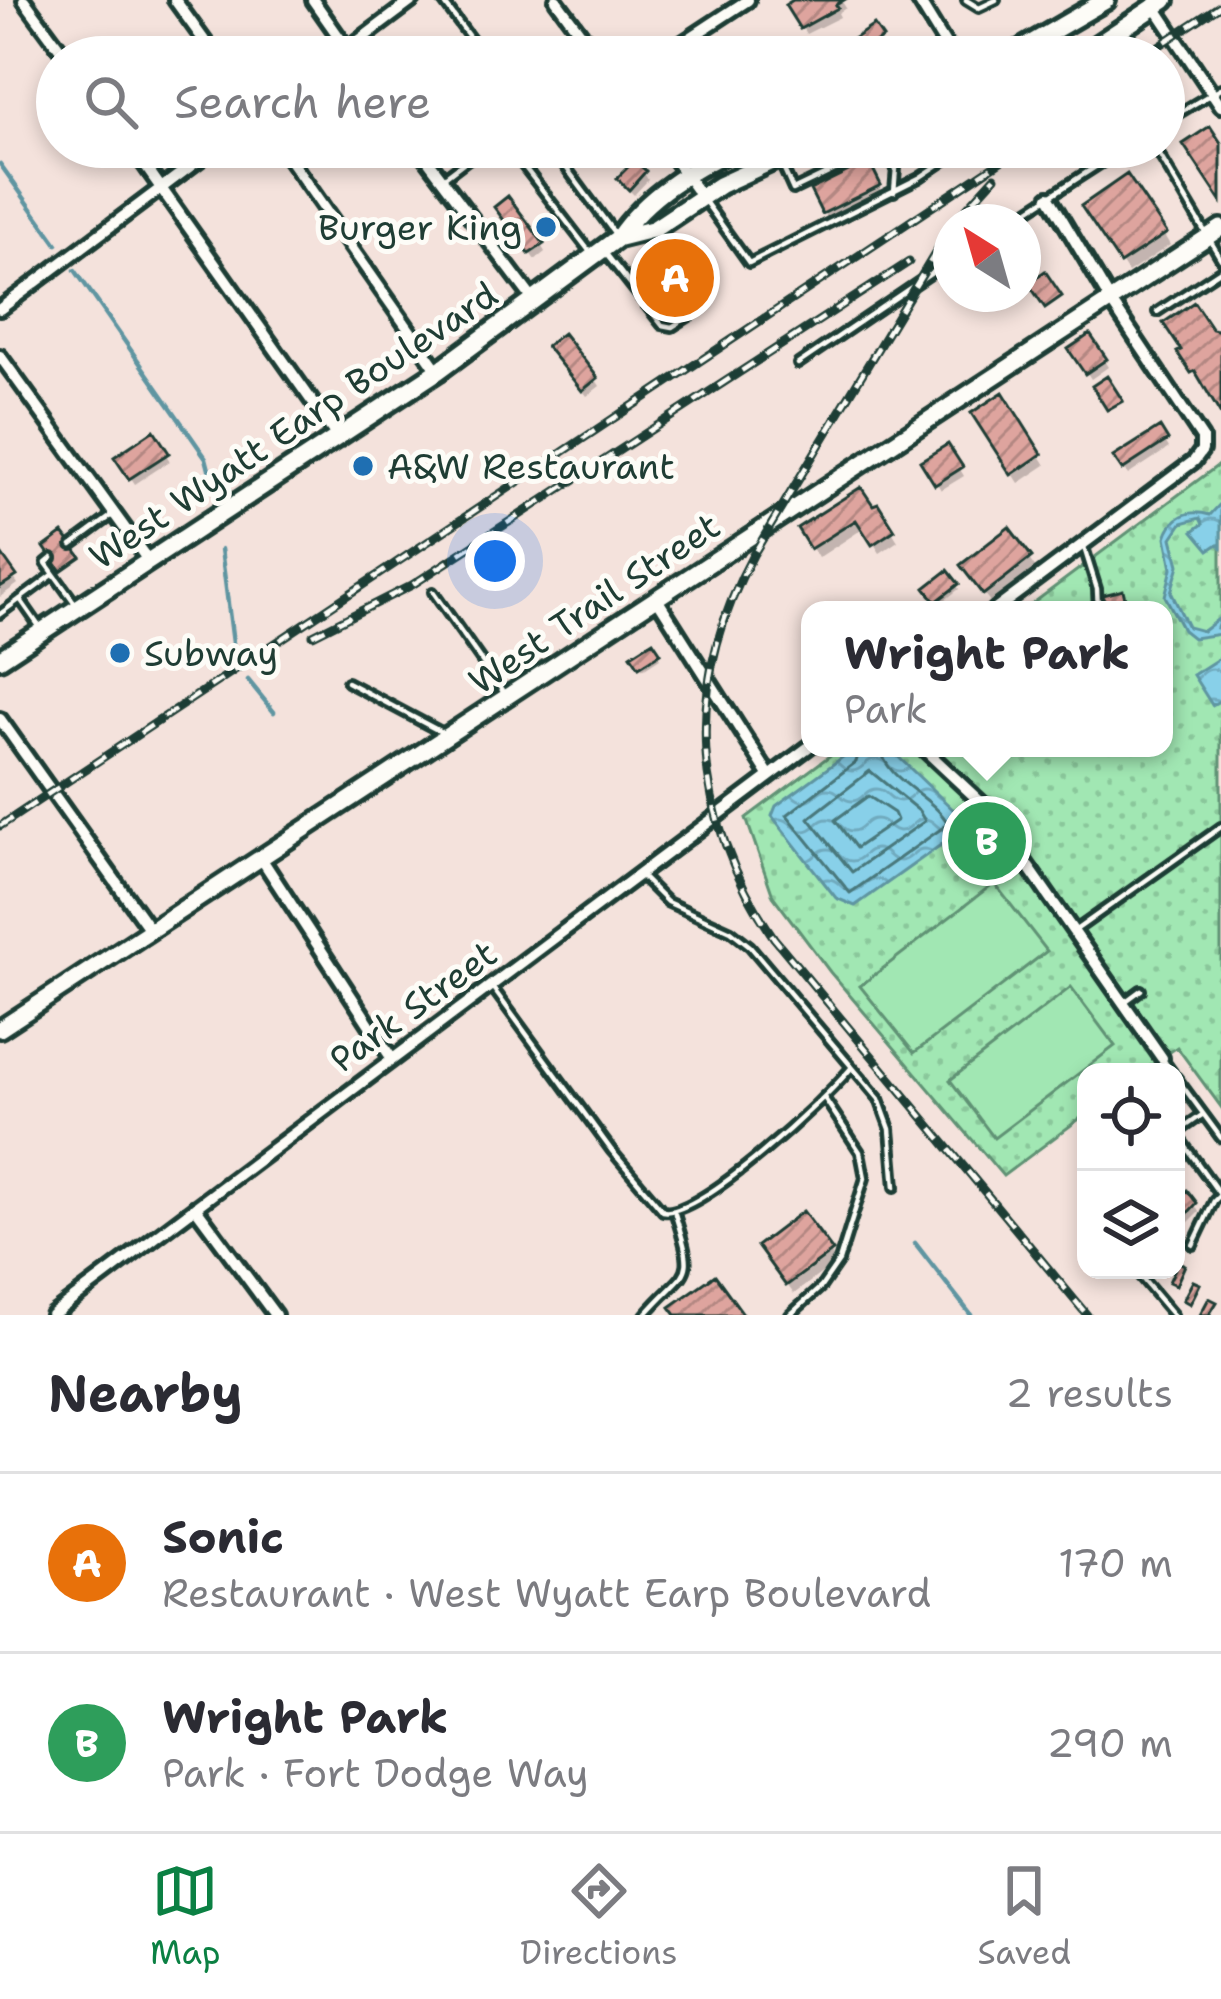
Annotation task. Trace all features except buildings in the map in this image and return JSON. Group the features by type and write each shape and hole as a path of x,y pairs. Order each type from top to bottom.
{"main road":[{"path":"1044,36 1106,0"},
{"path":"1108,36 1156,2"},
{"name":"West Wyatt Earp Boulevard","path":"0,659 438,371 618,238 636,212 697,168"},
{"name":"West Wyatt Earp Boulevard","path":"618,238 654,229 701,196 756,168"},
{"name":"West Trail Street","path":"0,1029 1214,232"}],"street":[{"path":"24,0 51,36"},
{"path":"175,0 201,36"},
{"path":"183,11 198,0"},
{"path":"313,0 335,36"},
{"path":"368,36 413,0"},
{"path":"556,0 583,36"},
{"path":"693,36 748,0"},
{"path":"940,0 921,5 940,36"},
{"path":"1156,2 1179,36"},
{"path":"1185,44 1216,89 1221,106"},
{"path":"148,168 338,438"},
{"path":"0,309 188,168"},
{"path":"296,168 438,371"},
{"path":"434,168 534,301"},
{"path":"682,168 701,196"},
{"path":"1007,601 1202,450 1202,438 1110,300 1049,197"},
{"path":"0,356 150,563"},
{"path":"657,599 769,775"},
{"path":"0,719 151,931"},
{"name":"Park Street","path":"52,1315 801,752"},
{"path":"933,757 988,809 1162,1058"},
{"path":"261,858 392,1059"},
{"path":"195,1207 275,1315"}],"lane":[{"path":"442,0 469,36"},
{"path":"966,0 979,8 996,0"},
{"path":"1185,109 1216,89"},
{"path":"442,179 456,168"},
{"path":"527,168 662,325 672,327 694,313 703,299 654,229"},
{"path":"566,168 618,238"},
{"path":"783,168 793,190 839,168"},
{"path":"894,192 896,168"},
{"path":"701,196 749,263 894,192 932,168"},
{"path":"1038,204 1094,168"},
{"path":"1170,168 1214,232 1221,259"},
{"path":"1156,312 1221,270"},
{"path":"798,364 933,272"},
{"path":"72,544 114,514"},
{"path":"1083,544 1098,601"},
{"path":"52,558 46,563 79,609"},
{"path":"0,614 55,574"},
{"path":"434,592 507,698"},
{"path":"20,599 43,632"},
{"path":"347,682 448,735"},
{"path":"1073,932 1221,827"},
{"path":"638,873 667,902 731,931 750,946 852,1067 879,1100 890,1129 895,1187"},
{"path":"492,987 611,1151 663,1211 675,1214 695,1204 825,1099 852,1067"},
{"path":"1123,1002 1141,990"},
{"path":"1162,1058 1166,1063"},
{"path":"1185,1090 1221,1138"},
{"path":"790,1315 821,1287 839,1262 866,1178 860,1152 825,1099"},
{"path":"1185,1126 1202,1114"},
{"path":"1185,1145 1219,1191 1193,1245"},
{"path":"645,1315 685,1277 689,1267 675,1214"},
{"path":"1143,1279 1173,1315"}],"green space":[{"path":"1221,463 1221,1107 1177,1047 1155,1063 1077,1063 1077,1121 1003,1176 830,972 773,896 746,818 828,757 1173,757 1173,601 1036,601"},
{"path":"994,883 1047,951 914,1053 860,986"},
{"path":"1071,987 1115,1046 1093,1063 1077,1063 1077,1075 994,1138 950,1080"}],"water":[{"path":"1221,503 1221,547 1218,544 1209,550 1193,531 1203,524 1200,518 1182,523 1172,538 1179,565 1171,592 1188,627 1203,631 1221,617 1217,628 1221,634 1193,638 1183,630 1173,601 1165,596 1172,568 1166,537 1183,516 1210,515"},
{"path":"1221,657 1221,700 1212,705 1193,675"},
{"path":"843,757 898,757 962,818 959,832 855,906 836,898 772,816 776,806"}],"waterway":[{"path":"0,164 57,244"},
{"path":"75,270 206,458 214,489"},
{"path":"221,549 233,643"},
{"path":"248,680 274,712"},
{"path":"915,1243 971,1315"}],"railway":[{"path":"1174,36 1221,5"},
{"path":"0,826 990,168"},
{"path":"970,204 995,177"},
{"path":"933,257 753,555 730,604 707,701 712,797 725,845 774,938 1087,1315"},
{"path":"313,635 412,585 909,262"}],"place":[{"name":"Burger King","path":"546,227"},
{"name":"Sonic","path":"675,278"},
{"name":"A&W Restaurant","path":"363,466"},
{"name":"Subway","path":"120,653"},
{"name":"Wright Park","path":"987,841"}]}
